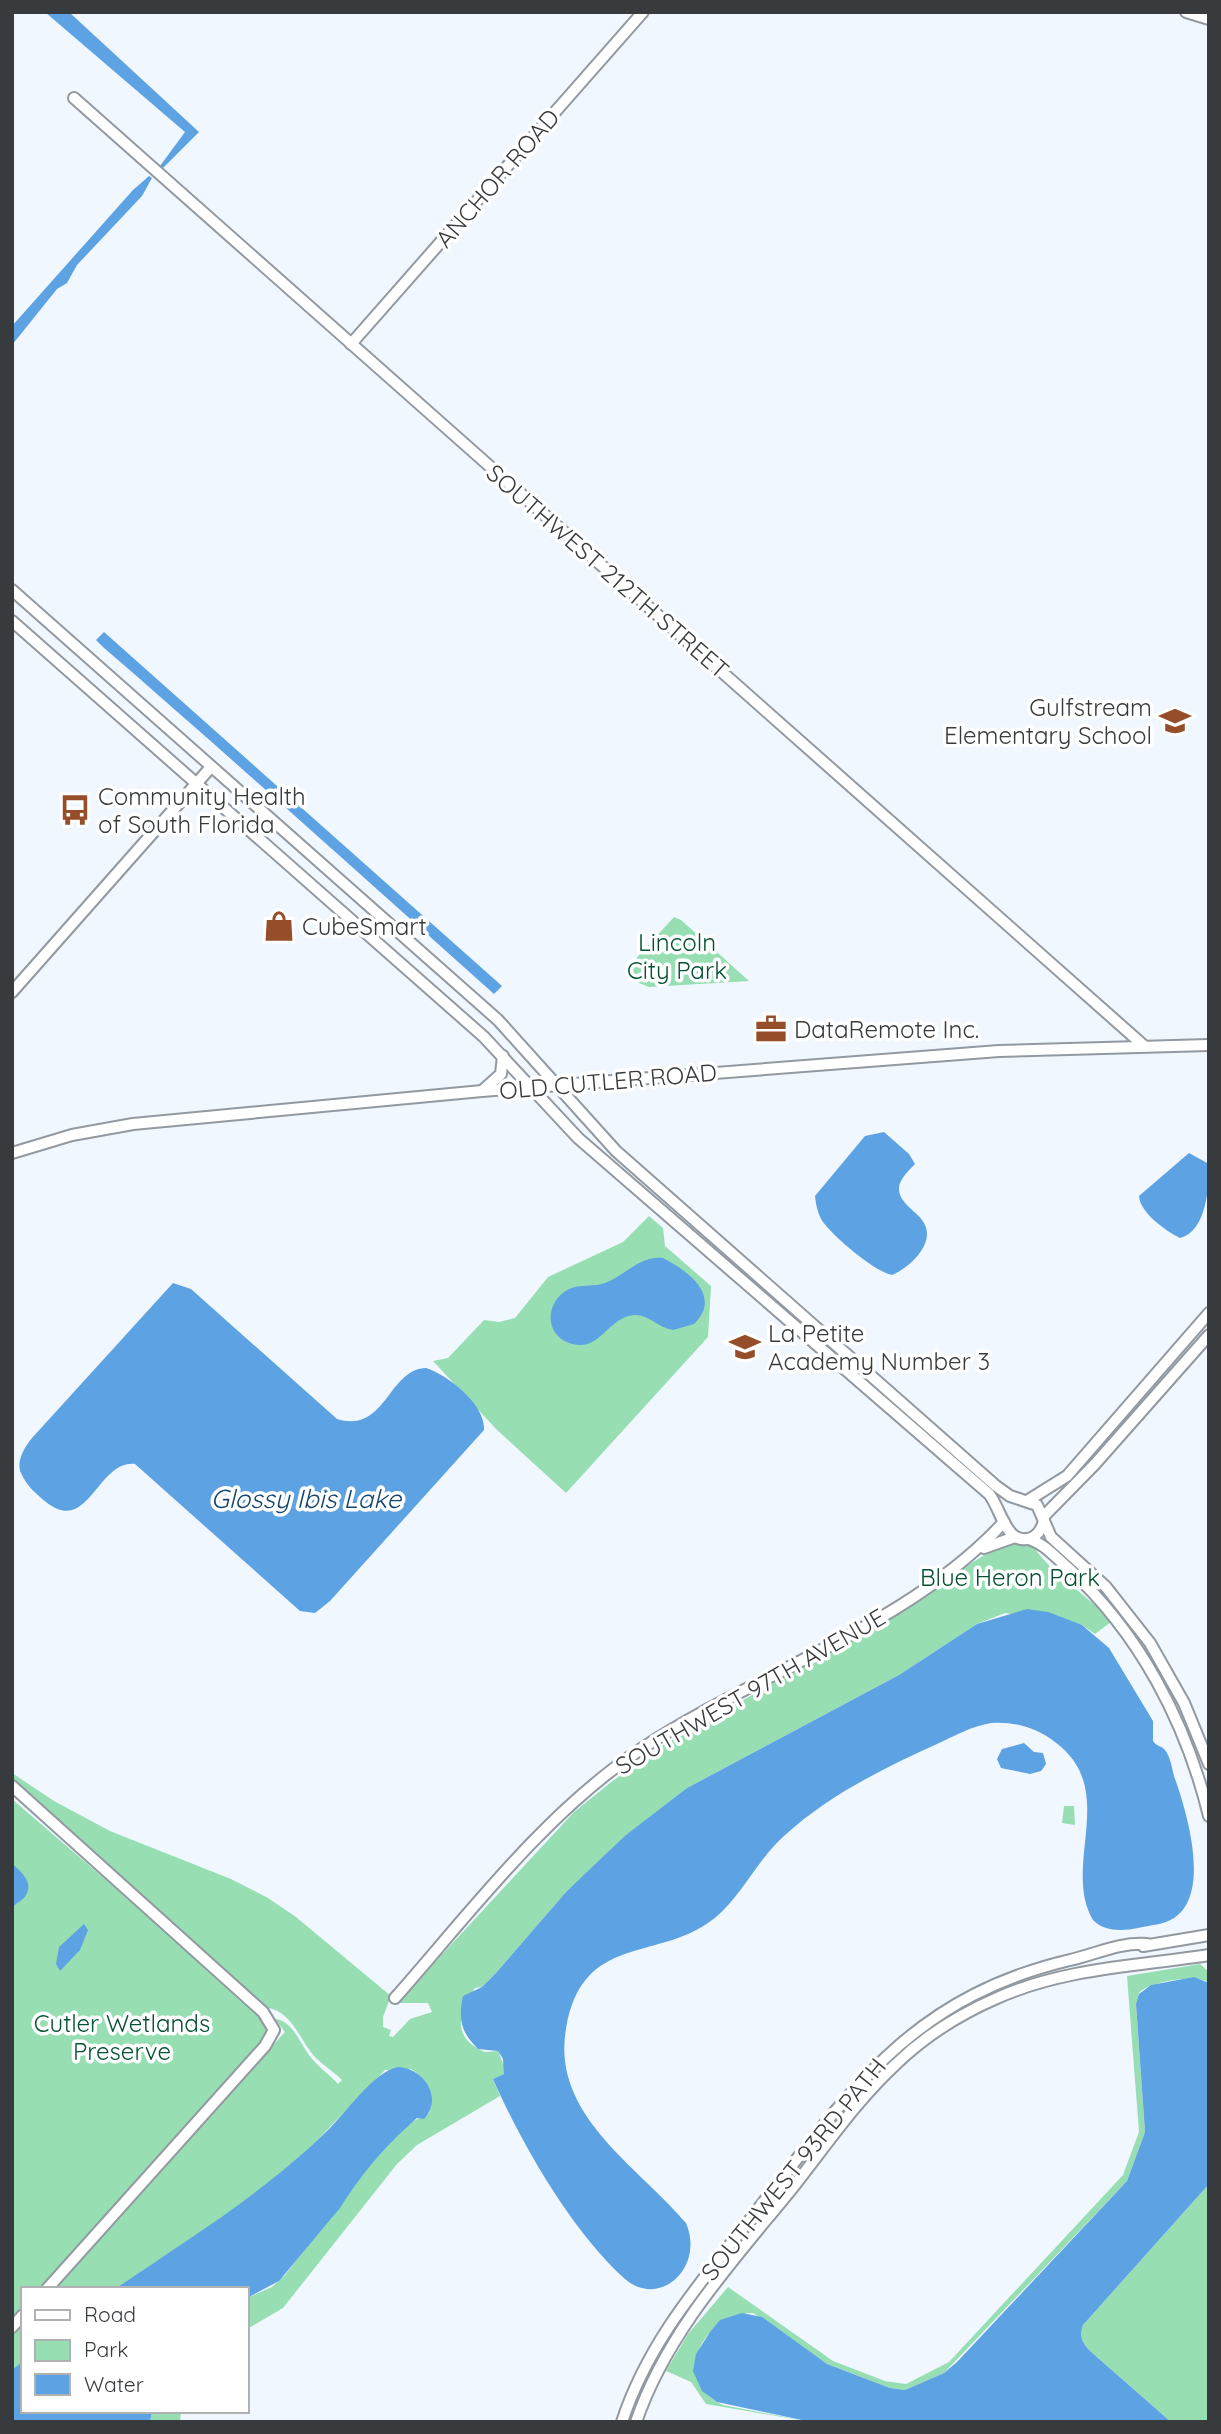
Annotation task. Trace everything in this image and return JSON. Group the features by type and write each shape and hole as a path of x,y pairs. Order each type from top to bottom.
{"street":[{"name":"ANCHOR ROAD","path":"351,344 643,12"},
{"path":"1186,12 1209,19"},
{"name":"SOUTHWEST 212TH STREET","path":"74,98 1143,1045"},
{"path":"12,590 498,1020 615,1152 996,1486 1038,1507 1053,1539 1106,1587 1150,1643 1184,1703 1209,1765"},
{"path":"12,621 503,1056 578,1138 919,1437 978,1484 994,1500 1007,1530 1015,1537 1042,1545 1086,1586 1138,1651 1181,1730 1209,1816"},
{"path":"12,992 211,767"},
{"name":"OLD CUTLER ROAD","path":"12,1153 81,1132 133,1124 482,1091 986,1052 1209,1045"},
{"path":"482,1091 500,1074 503,1056"},
{"path":"578,1111 578,1098 589,1083"},
{"path":"1004,1520 1010,1506 1055,1486 1066,1476 1209,1313"},
{"path":"1028,1539 1039,1532 1043,1519 1209,1335"},
{"name":"SOUTHWEST 97TH AVENUE","path":"975,1551 1004,1520"},
{"name":"SOUTHWEST 97TH AVENUE","path":"395,1998 551,1824 603,1777 661,1737 883,1614 975,1551 1000,1540 1015,1537"},
{"path":"12,1786 264,2012 273,2027 265,2046 49,2287"},
{"path":"12,1796 55,1827"},
{"name":"SOUTHWEST 93RD PATH","path":"622,2422 642,2371 675,2314 864,2077 902,2040 956,2003 1003,1980 1129,1944 1209,1935"},
{"name":"SOUTHWEST 93RD PATH","path":"636,2422 658,2370 685,2325 870,2091 907,2054 950,2023 996,1998 1038,1982 1209,1955"},
{"path":"1038,1982 1056,1970 1058,1963"}],"green space":[{"name":"Lincoln City Park","path":"674,917 681,920 749,981 649,987 634,981 627,972 630,965"},
{"path":"649,1216 663,1228 665,1246 711,1286 708,1337 566,1493 497,1430 433,1361 448,1358 484,1320 499,1322 515,1318 548,1277 623,1242"},
{"name":"Blue Heron Park","path":"1007,1541 1031,1545 1052,1569 1102,1611 1111,1622 1095,1634 1082,1625 1005,1613 977,1624 899,1675 687,1788 627,1835 566,1892 496,1973 482,1987 475,1988 469,1997 462,2015 462,2032 474,2046 485,2052 498,2051 506,2070 504,2074 493,2079 500,2096 417,2145 397,2164 283,2308 248,2328 248,2298 272,2287 285,2275 385,2145 410,2123 429,2113 429,2088 411,2069 385,2070 296,2162 217,2223 118,2287 53,2287 285,2032 275,2019 291,2028 312,2059 338,2084 342,2080 316,2058 289,2020 274,2010 265,2008 12,1784 12,1773 54,1801 110,1831 231,1879 268,1898 296,1917 391,1996 383,2017 383,2027 391,2030 389,2036 393,2037 410,2019 432,2012 428,2003 397,2003 574,1812 658,1748 828,1652"},
{"name":"Cutler Wetlands Preserve","path":"12,1799 257,2010 268,2029 257,2049 43,2287 21,2287 21,2310 12,2320"},
{"path":"1064,1806 1074,1806 1075,1825 1062,1823"},
{"path":"1200,1964 1209,1972 1209,1983 1195,1979 1173,1980 1152,1985 1139,1993 1136,2005 1145,2132 1127,2181 944,2373 905,2390 890,2388 827,2364 753,2313 735,2316 719,2324 707,2336 699,2350 696,2365 698,2380 707,2394 723,2405 811,2422 706,2404 691,2382 666,2371 688,2334 728,2287 833,2361 885,2381 906,2384 949,2362 1123,2175 1139,2132 1127,1976"},
{"path":"1209,2184 1209,2422 1171,2422 1090,2351 1081,2333 1083,2325"},
{"path":"21,2322 21,2363 12,2370 12,2332"},
{"path":"152,2413 181,2413 180,2422 150,2422"}],"water":[{"path":"45,12 69,12 199,132 163,168 160,166 185,132"},
{"path":"149,176 152,178 142,196 77,265 67,283 57,289 12,345 12,326 133,190"},
{"path":"104,632 502,986 494,994 103,647 96,640"},
{"path":"884,1132 909,1154 915,1164 901,1181 900,1193 905,1203 924,1223 927,1231 924,1247 919,1254 906,1267 892,1275 866,1261 828,1228 820,1216 815,1196 865,1136"},
{"path":"1189,1153 1209,1164 1208,1184 1205,1207 1196,1227 1180,1238 1149,1215 1139,1196"},
{"path":"663,1258 691,1277 703,1294 705,1304 702,1314 694,1324 673,1330 634,1315 616,1322 596,1340 580,1345 561,1339 555,1332 552,1309 561,1294 573,1287 605,1283 640,1263"},
{"name":"Glossy Ibis Lake","path":"173,1283 191,1289 337,1419 353,1421 366,1418 377,1410 403,1378 413,1371 426,1368 445,1377 464,1392 483,1420 484,1430 330,1601 315,1613 300,1611 135,1464 122,1466 111,1473 83,1504 73,1510 61,1510 46,1502 31,1489 21,1473 20,1459 32,1438"},
{"path":"1027,1609 1048,1612 1082,1625 1109,1648 1153,1721 1153,1741 1168,1755 1193,1850 1192,1890 1185,1906 1170,1920 1132,1929 1108,1929 1093,1920 1085,1899 1083,1876 1087,1805 1084,1782 1074,1761 1055,1742 1025,1726 991,1723 970,1729 876,1773 819,1808 774,1845 726,1908 716,1917 694,1931 606,1963 588,1977 575,1998 566,2029 565,2060 572,2088 602,2137 686,2223 690,2239 689,2255 676,2279 665,2286 652,2289 638,2287 605,2260 586,2237 533,2158 493,2079 504,2074 503,2059 498,2051 478,2049 464,2031 461,2019 463,1996 482,1987 566,1892 626,1835 687,1788 899,1675 977,1624"},
{"path":"1024,1743 1034,1752 1043,1753 1046,1764 1041,1771 1030,1774 1001,1768 997,1759 1002,1749"},
{"path":"12,1864 27,1882 28,1891 13,1907 12,1916"},
{"path":"84,1924 88,1930 80,1950 60,1971 56,1964 59,1947"},
{"path":"1194,1977 1209,1983 1209,2184 1083,2325 1081,2333 1083,2342 1090,2351 1171,2422 811,2422 717,2402 702,2391 693,2371 696,2354 720,2320 742,2313 762,2317 827,2364 890,2388 905,2390 944,2373 1127,2181 1145,2132 1136,2004 1139,1994 1151,1985"},
{"path":"398,2067 407,2069 422,2078 431,2093 430,2110 424,2119 417,2118 405,2128 375,2160 340,2208 279,2281 248,2297 248,2287 118,2287 276,2176 327,2131 379,2076"},
{"path":"21,2363 21,2413 152,2413 150,2422 12,2422 12,2370"}],"place":[{"name":"Gulfstream Elementary School","path":"1175,721"},
{"name":"Community Health of South Florida","path":"75,810"},
{"name":"CubeSmart","path":"279,926"},
{"name":"DataRemote Inc.","path":"771,1029"},
{"name":"La Petite Academy Number 3","path":"745,1347"}]}
